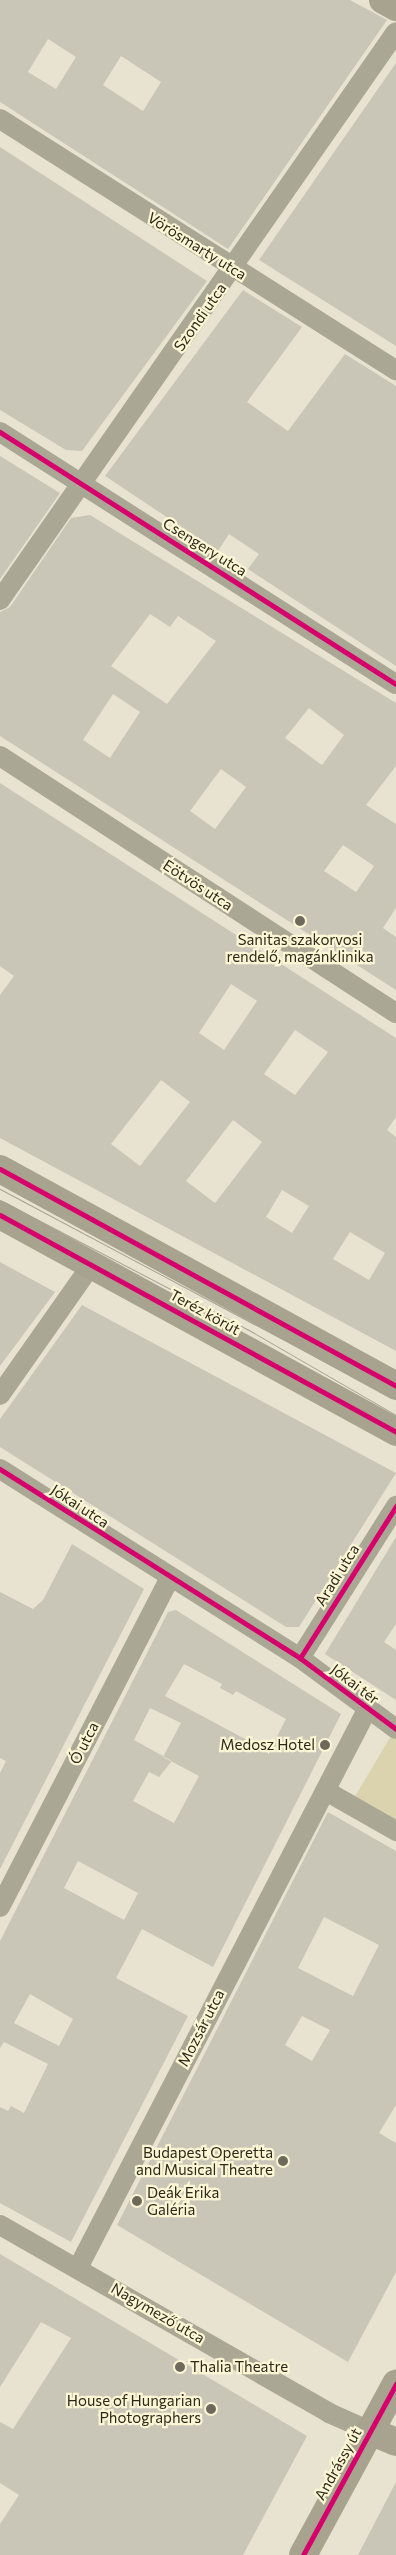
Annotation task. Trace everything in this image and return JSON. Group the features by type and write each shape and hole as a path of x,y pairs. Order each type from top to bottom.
{"main road":[{"path":"383,0 396,7"},
{"name":"Teréz körút","path":"0,1169 396,1386"},
{"name":"Teréz körút","path":"0,1215 396,1432"},
{"name":"Andrássy út","path":"302,2555 396,2384"},
{"name":"Nagymező utca","path":"370,2431 396,2442"}],"street":[{"name":"Szondi utca","path":"0,600 233,269 396,32"},
{"name":"Vörösmarty utca","path":"0,119 233,269 396,370"},
{"name":"Csengery utca","path":"0,432 396,684"},
{"name":"Eötvös utca","path":"0,756 396,1013"},
{"path":"0,1395 92,1264"},
{"name":"Jókai utca","path":"0,1469 169,1579 300,1658"},
{"name":"Aradi utca","path":"300,1658 396,1506"},
{"name":"Ó utca","path":"0,1907 169,1579"},
{"name":"Jókai tér","path":"300,1658 367,1710 396,1729"},
{"name":"Jókai tér","path":"326,1791 367,1710"},
{"path":"326,1791 396,1830"},
{"name":"Mozsár utca","path":"79,2266 305,1823 326,1791"},
{"name":"Nagymező utca","path":"0,2225 79,2266 329,2413 370,2431"}],"shaded area":[{"path":"392,1734 396,1736 396,1821 354,1798"}],"building":[{"path":"0,0 350,0 387,20 228,249 0,102","holes":["48,39 76,57 56,89 28,72","121,56 161,82 143,111 103,85"]},
{"path":"396,63 396,346 259,260"},
{"path":"0,147 207,281 82,451 66,450 0,410"},
{"path":"243,290 302,327 247,402 288,431 345,354 396,386 396,666 248,569 259,554 229,534 218,551 105,476"},
{"path":"0,456 60,493 0,579"},
{"path":"90,515 396,703 396,766 366,805 396,824 396,908 383,928 396,937 396,990 0,736 0,612 10,607 71,518","holes":["150,614 170,627 178,616 216,641 167,704 111,666","113,694 140,712 110,758 83,740","309,708 344,735 322,765 285,738","221,769 246,787 215,829 190,811","343,845 374,866 356,892 324,871"]},
{"path":"0,783 396,1038 396,1117 387,1130 396,1137 396,1351 0,1138 0,995 14,976 0,966","holes":["231,984 257,1001 224,1050 199,1033","295,1030 328,1052 295,1095 264,1074","161,1080 190,1102 140,1166 111,1144","233,1120 262,1142 215,1203 186,1181","282,1190 309,1206 292,1233 266,1217","350,1232 385,1253 369,1280 333,1259"]},
{"path":"0,1262 55,1292 0,1366"},
{"path":"82,1305 396,1473 299,1627 286,1627 0,1447 0,1419"},
{"path":"396,1537 396,1624 384,1642 396,1650 396,1700 325,1654"},
{"path":"72,1544 144,1589 0,1869 0,1773 6,1761 0,1758 0,1592 33,1609 43,1600"},
{"path":"176,1610 341,1714 213,1967 142,1929 116,1978 188,2016 71,2242 0,2203 0,2107 8,2111 11,2106 24,2113 48,2064 4,2042 0,2048 0,1941 168,1612","holes":["184,1664 222,1684 220,1688 233,1695 236,1691 286,1719 269,1752 165,1696","150,1708 181,1723 163,1756 134,1740","172,1762 199,1776 174,1823 133,1801 149,1772 159,1777","78,1861 138,1893 124,1920 64,1888","30,1994 73,2019 59,2046 14,2023"]},
{"path":"328,1812 396,1851 396,2105 379,2133 396,2143 396,2272 348,2362 117,2225","holes":["324,1917 379,1945 353,1996 298,1968","302,2016 330,2030 312,2061 285,2045"]},
{"path":"0,2254 307,2436 243,2555 0,2555 0,2524 19,2495 0,2483 0,2422 13,2429 71,2338 41,2322 0,2387"},
{"path":"396,2482 396,2555 358,2555"}],"tram line":[{"path":"0,1189 396,1400"},
{"path":"0,1200 247,1329 396,1415"}],"cycle path":[{"path":"0,432 396,684"},
{"path":"0,1169 396,1386"},
{"path":"0,1215 396,1432"},
{"path":"0,1469 300,1658 396,1729"},
{"path":"300,1658 396,1506"},
{"path":"303,2555 396,2384"}],"place":[{"name":"Sanitas szakorvosi rendelő, magánklinika","path":"300,921"},
{"name":"Medosz Hotel","path":"325,1745"},
{"name":"Budapest Operetta and Musical Theatre","path":"283,2161"},
{"name":"Deák Erika Galéria","path":"137,2201"},
{"name":"Thalia Theatre","path":"180,2367"},
{"name":"House of Hungarian Photographers","path":"211,2409"}]}
